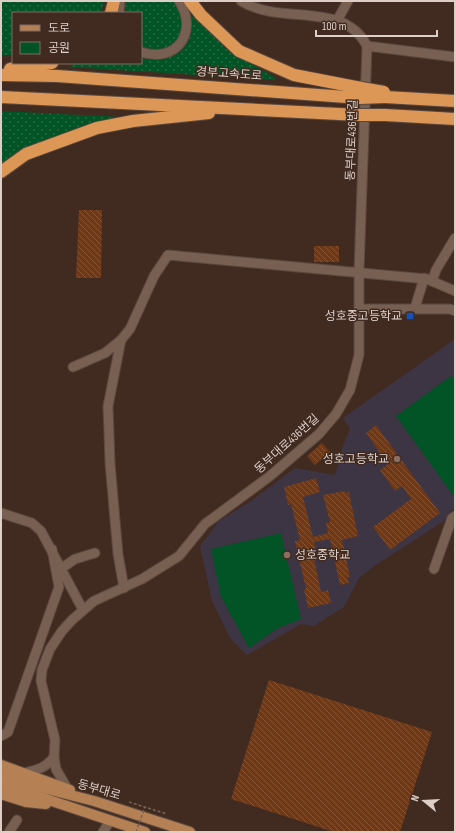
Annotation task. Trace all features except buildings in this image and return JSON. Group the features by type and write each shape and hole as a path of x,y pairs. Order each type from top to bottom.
{"highway":[{"path":"111,12 114,1"},
{"path":"190,1 201,15 239,51 294,75 360,93 455,101"},
{"path":"1,70 45,64"},
{"name":"경부고속도로","path":"1,75 57,76 360,93"},
{"path":"1,97 455,119"},
{"path":"1,172 26,154 96,128 133,121 248,110"}],"main road":[{"path":"1,765 67,788 94,801"},
{"name":"동부대로","path":"1,775 43,788 94,801 190,832"},
{"name":"동부대로","path":"1,784 145,832"},
{"name":"동부대로","path":"1,794 26,802 70,808"}],"street":[{"path":"120,1 120,12"},
{"path":"142,52 151,56 162,56 177,49 183,38 187,22 183,7 179,1"},
{"path":"241,1 270,10 317,13 339,17 363,36 367,46 455,57"},
{"path":"339,17 348,1"},
{"name":"동부대로436번길","path":"67,788 56,769 54,757 56,740 42,691 41,681 42,670 55,640 82,610 105,595 124,588 157,571 179,556 205,524 291,460 328,424 344,402 354,379 359,355 359,271 367,46"},
{"path":"415,308 428,280 436,270 455,238"},
{"path":"73,367 105,353 121,340 130,329 154,276 168,255 359,271 428,280 455,292"},
{"path":"359,309 415,308 450,309 455,311"},
{"path":"121,340 108,406 110,463 118,554 124,588"},
{"path":"1,513 32,523 41,531 62,568 82,610"},
{"path":"434,569 452,518 455,516"},
{"path":"1,736 8,732 58,587 52,549"},
{"path":"62,568 75,559 95,553"},
{"path":"24,773 40,770 49,764 54,757"},
{"path":"9,832 17,820"},
{"path":"103,832 110,821"}],"path":[{"path":"129,802 146,807 136,832"}],"shaded area":[{"path":"455,339 455,508 450,511 447,519 376,565 359,578 344,607 314,626 301,624 247,655 230,638 212,601 200,546 219,521 251,501 295,468 335,475 344,443 350,429 343,418"}],"green space":[{"path":"1,1 104,1 101,12 12,12 12,55 1,55"},
{"path":"125,1 174,1 180,12 182,21 181,32 178,38 168,47 155,50 142,47 142,12 125,12"},
{"path":"192,16 227,50 276,78 274,80 69,67 74,64 142,64 142,57 152,60 171,57 178,52 183,45 191,27"},
{"path":"1,111 122,117 85,125 45,140 1,164"},
{"path":"451,376 455,382 455,498 396,416"},
{"path":"281,533 301,619 278,628 249,648 221,597 211,549"}],"place":[{"name":"성호중고등학교","path":"410,316"},
{"name":"성호고등학교","path":"397,459"},
{"name":"성호중학교","path":"287,555"}]}
